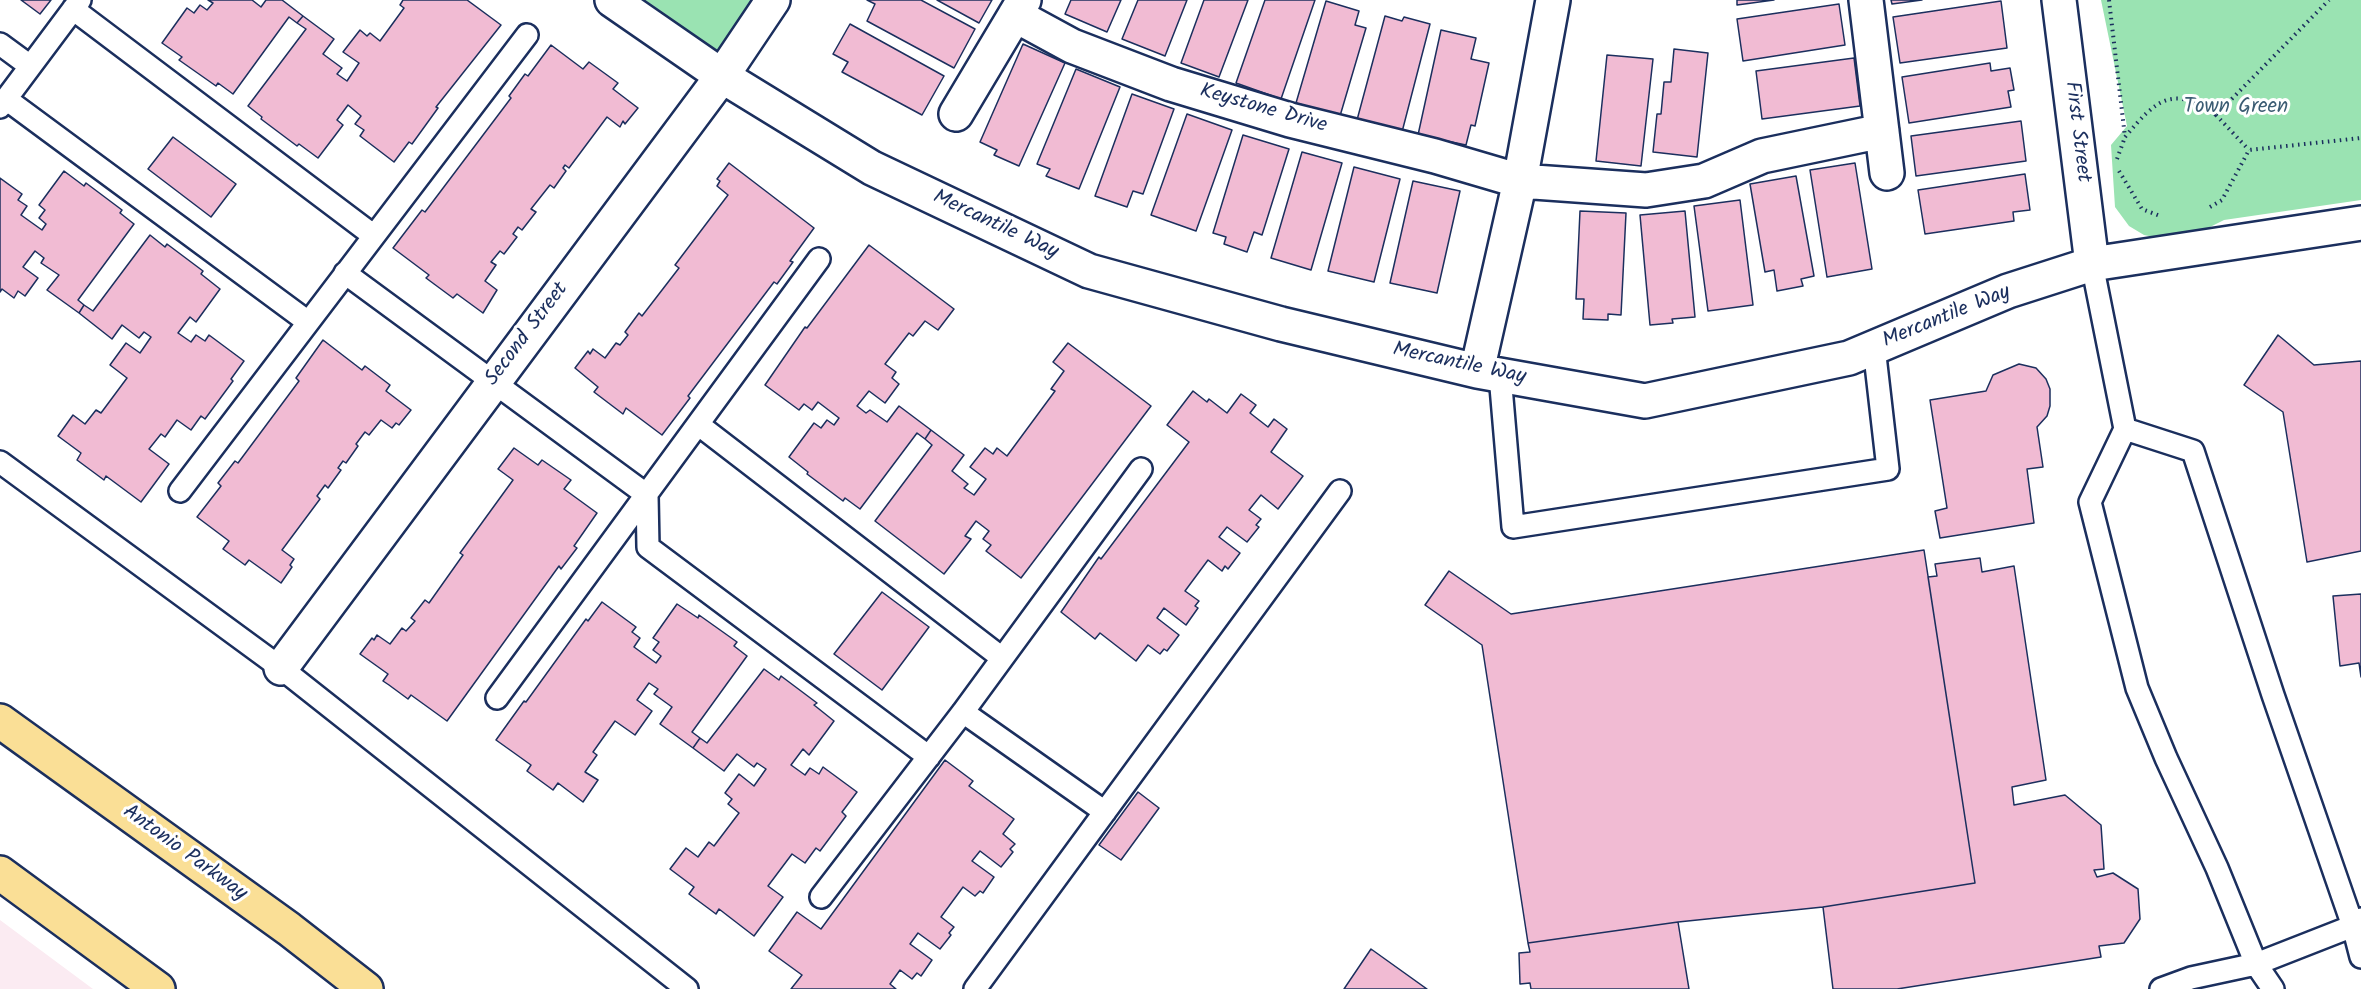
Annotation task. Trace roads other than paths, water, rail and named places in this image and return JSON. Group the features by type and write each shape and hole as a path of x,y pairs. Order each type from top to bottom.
{"main road":[{"name":"Antonio Parkway","path":"0,722 289,929 366,989"},
{"path":"0,873 158,989"}],"street":[{"name":"Mercantile Way","path":"612,0 722,76 872,168 1089,270 1281,324 1489,373 1645,401 1849,358 2008,291 2092,264 2361,223"},
{"name":"Second Street","path":"281,668 722,76 773,0"},
{"path":"1489,373 1520,181 1553,0"},
{"path":"1866,0 1887,173"},
{"name":"First Street","path":"2059,0 2092,264"},
{"name":"Keystone Drive","path":"956,114 1019,7 1072,46 1171,84 1290,120 1434,156 1520,181 1646,190 1704,181 1762,156 1882,131"}],"lane":[{"path":"308,322 3,103 76,5 374,236"},
{"path":"180,491 527,35"},
{"path":"0,44 30,66"},
{"path":"497,699 819,260"},
{"path":"2092,264 2125,429 2090,502 2137,688 2166,758 2217,868 2256,964 2273,989"},
{"path":"345,273 647,495"},
{"path":"1489,373 1513,527 1888,469 1874,347"},
{"path":"699,425 1002,658"},
{"path":"2125,429 2193,451 2276,706 2357,922 2361,957"},
{"path":"0,462 281,668 687,989"},
{"path":"821,897 963,712 1141,469"},
{"path":"975,989 1340,491"},
{"path":"647,495 648,547 928,757"},
{"path":"963,712 1105,812"},
{"path":"2161,989 2191,978 2256,964 2357,922"}],"park label":[{"name":"Town Green","path":"2236,108"}]}
